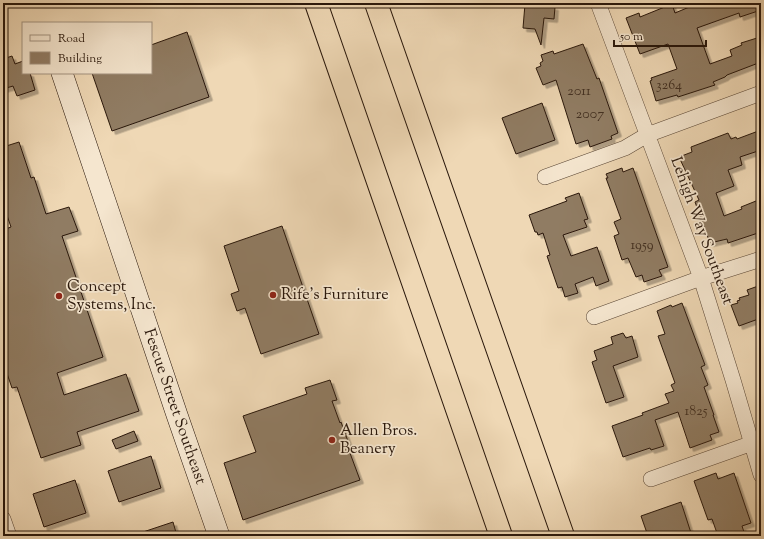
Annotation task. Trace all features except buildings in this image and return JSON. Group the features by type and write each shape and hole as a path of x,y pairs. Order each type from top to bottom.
{"highway":[{"path":"316,3 500,536"},
{"path":"376,3 563,536"}],"street":[{"name":"Lehigh Way Southeast","path":"598,3 646,135 701,278 733,380 756,442 761,475"},
{"name":"Fescue Street Southeast","path":"62,74 219,536"},
{"path":"545,177 625,148 646,135 761,93"},
{"path":"594,317 701,278 761,259"},
{"path":"651,479 756,442"},
{"path":"3,519 9,536"}],"place":[{"name":"Rife’s Furniture","path":"273,295"},
{"name":"Concept Systems, Inc.","path":"59,296"},
{"name":"Allen Bros. Beanery","path":"332,440"}]}
